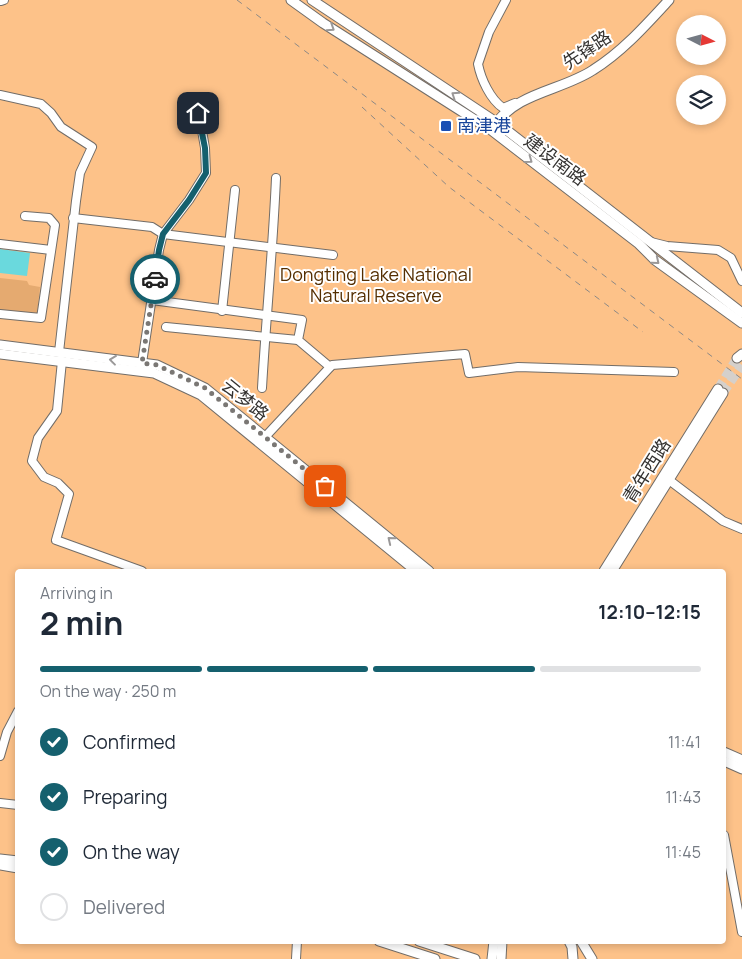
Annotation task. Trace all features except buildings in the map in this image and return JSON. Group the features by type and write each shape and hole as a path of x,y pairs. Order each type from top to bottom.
{"main road":[{"name":"建设南路","path":"291,0 323,23 493,126 639,244 655,260 742,323"},
{"name":"建设南路","path":"312,0 493,126 742,313"},
{"name":"先锋路","path":"493,126 521,101 571,82 592,71 639,32 669,0"},
{"name":"云梦路","path":"0,345 60,357 157,365 205,388 427,569"},
{"path":"0,354 60,357 154,374 200,395 414,569"},
{"name":"青年西路","path":"605,569 720,391 669,480 613,569"},
{"path":"726,753 742,760"},
{"path":"726,762 742,769"},
{"path":"0,858 15,860"},
{"path":"0,865 15,868"},
{"path":"388,944 435,959"},
{"path":"430,944 476,959"},
{"path":"492,959 494,944"},
{"path":"501,959 502,944"},
{"path":"570,944 574,959"},
{"path":"583,944 592,959"}],"street":[{"path":"506,0 489,32 478,64 496,103 503,108 521,101"},
{"path":"0,95 41,104 51,113 61,127 92,147 80,173 73,218 60,357 57,412 38,438 32,461 44,476 58,483 69,494 56,540 136,569"},
{"path":"142,363 163,234 189,200 206,173 205,148 198,113"},
{"path":"262,388 266,316 273,248 276,178"},
{"path":"222,310 235,190"},
{"path":"0,314 41,318 55,225 49,218 25,216"},
{"path":"73,218 152,227 163,234 333,255"},
{"path":"649,242 667,246 718,250 731,258 742,281"},
{"path":"0,244 52,250"},
{"path":"152,300 302,320 298,340"},
{"path":"166,327 298,340 330,367"},
{"path":"265,438 332,365 465,354 469,373 518,367 674,372"},
{"path":"669,480 722,522 742,529"},
{"path":"0,756 8,730 15,717"},
{"path":"8,730 15,731"},
{"path":"0,803 15,805"},
{"path":"726,846 742,932"},
{"path":"296,959 297,944"}],"green space":[{"name":"Dongting Lake National Natural Reserve","path":"0,0 742,0 742,959 0,959"}],"shaded area":[{"path":"0,278 27,281 29,285 40,287 37,314 0,310"}],"water":[{"path":"0,249 30,253 27,276 0,273"}],"tunnel":[{"path":"718,389 737,358"},
{"path":"723,393 742,365"}],"railway":[{"path":"237,0 742,379"},
{"path":"362,107 449,187 643,332"}],"way so far":[{"path":"155,279 142,363 157,365 205,388 325,486"}],"place":[{"name":"南津港","path":"446,126"}],"route":[{"path":"155,279 163,234 189,200 206,173 205,148 198,113"}]}
